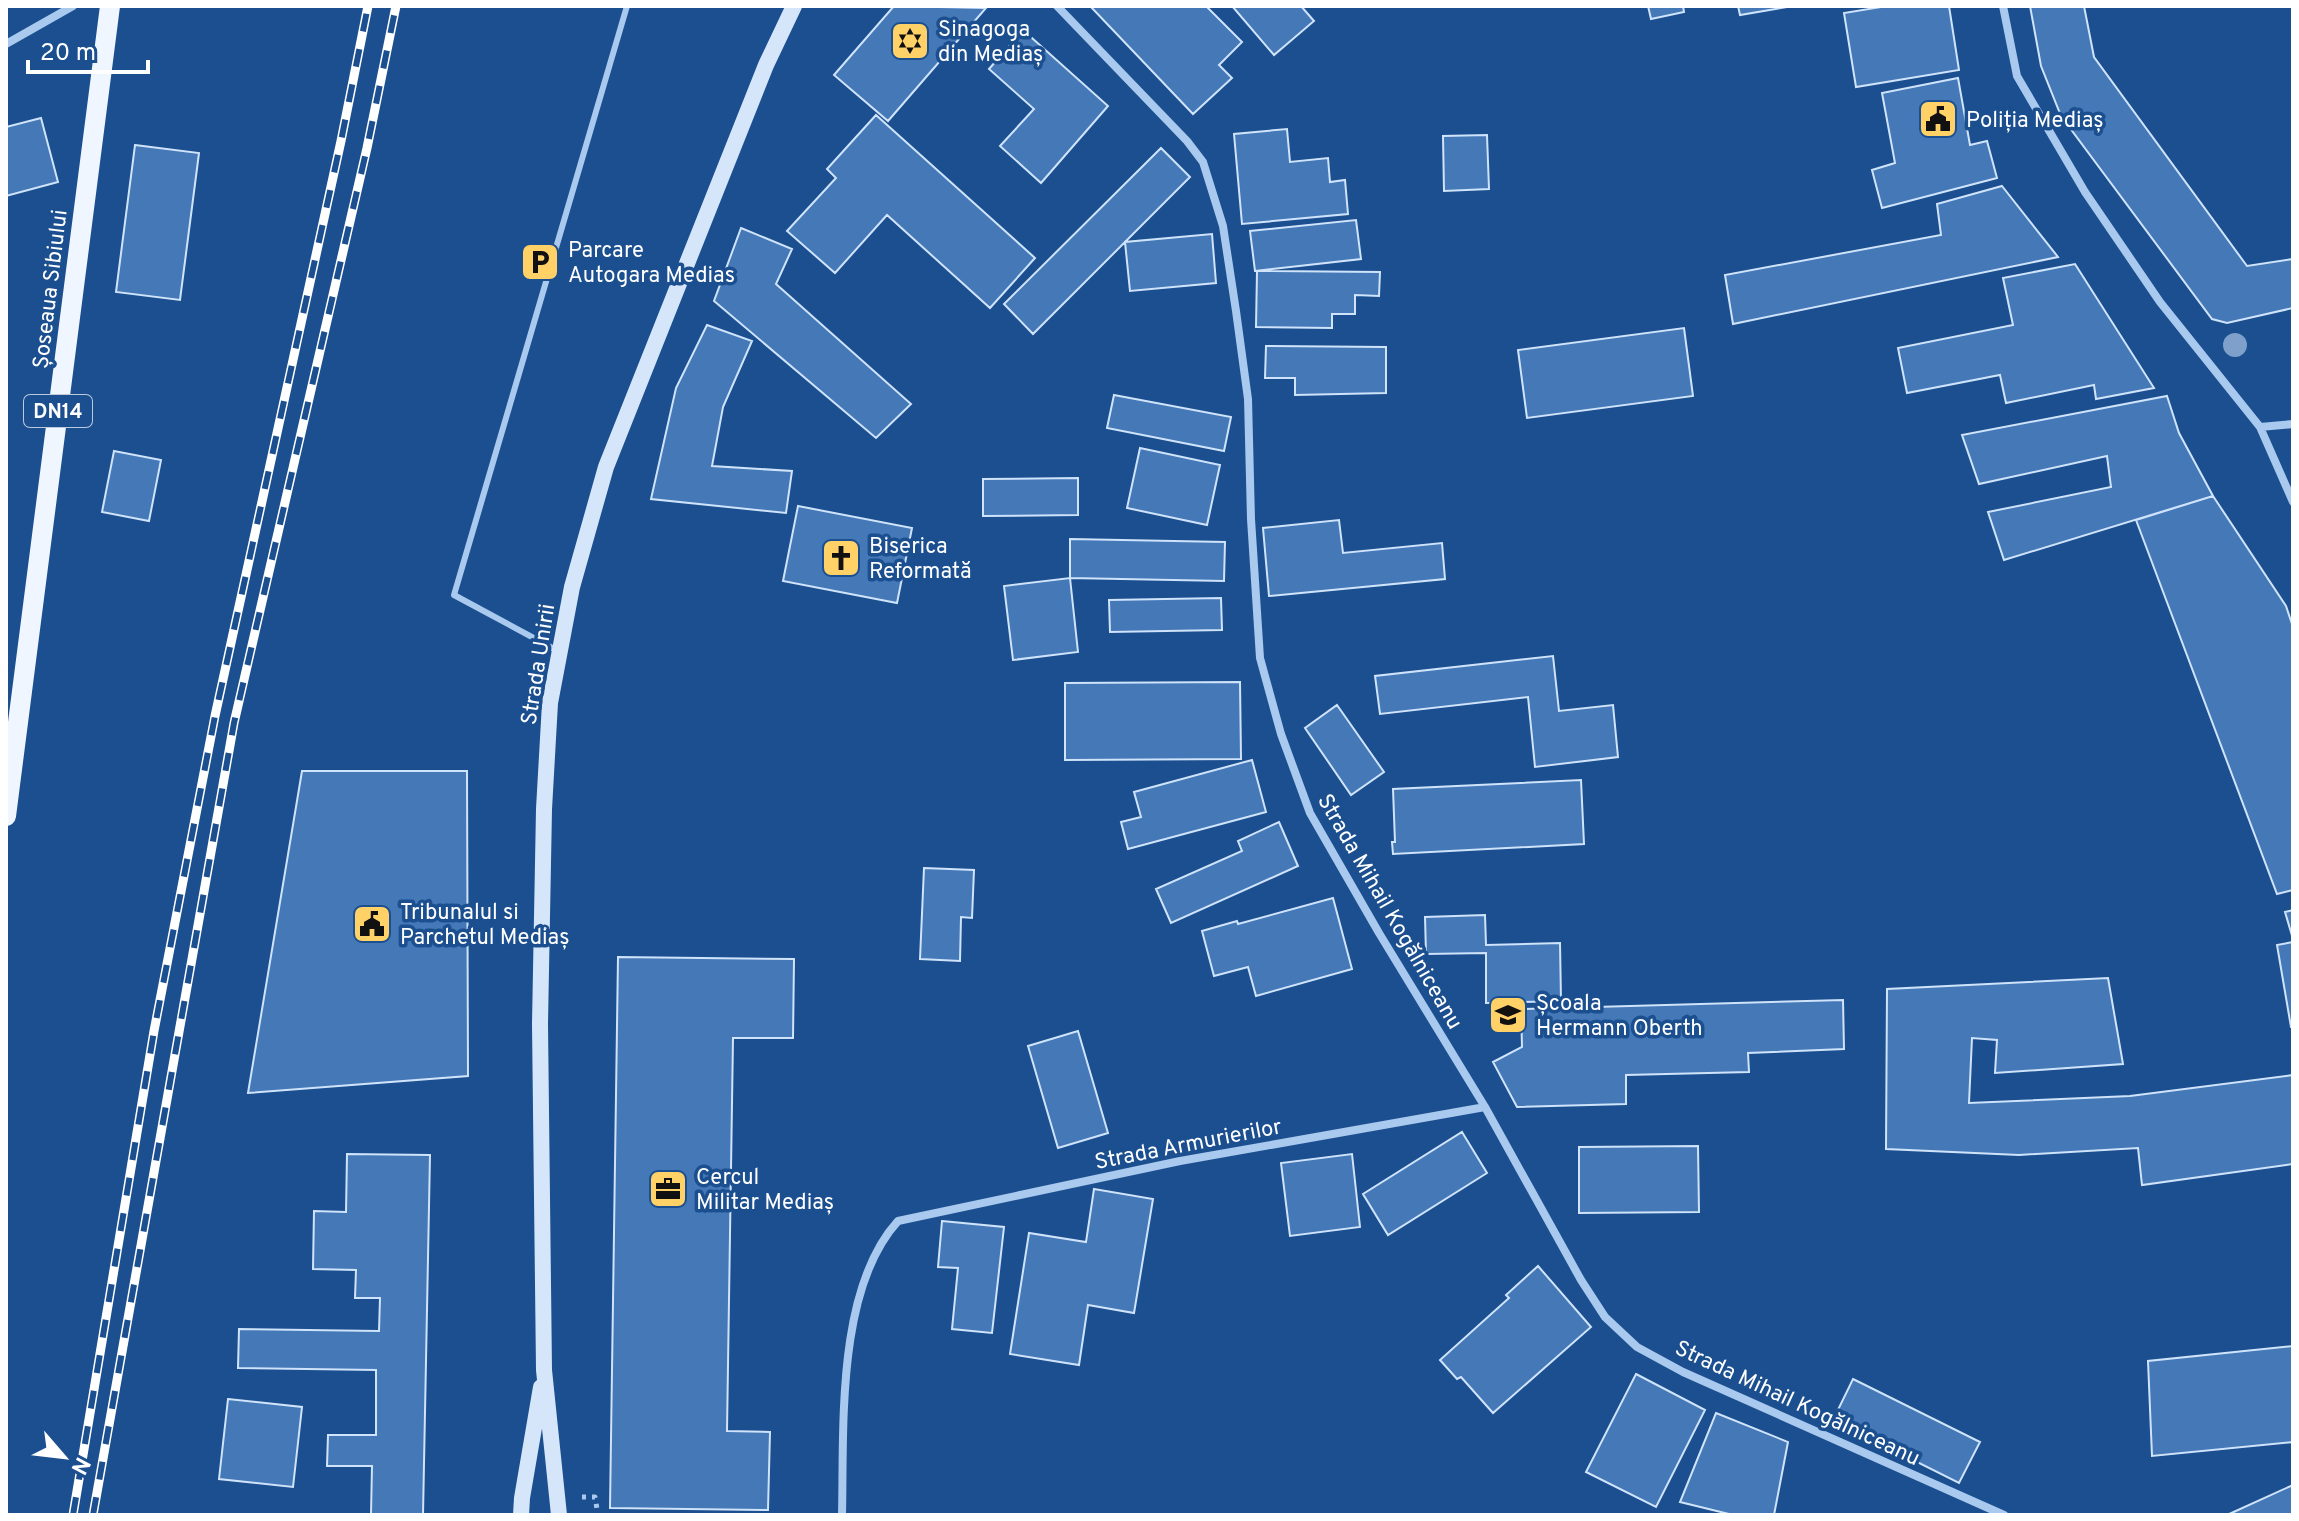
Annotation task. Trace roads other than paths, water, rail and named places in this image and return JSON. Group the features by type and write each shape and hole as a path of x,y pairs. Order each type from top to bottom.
{"main road":[{"name":"Șoseaua Sibiului","path":"6,816 110,6"},
{"name":"Strada Unirii","path":"559,1515 544,1370 540,1024 550,703 572,587 606,467 754,93 794,6"},
{"name":"Strada Unirii","path":"521,1515 544,1370"}],"street":[{"path":"6,44 73,6"},
{"name":"Strada Mihail Kogălniceanu","path":"1057,6 1187,141 1203,162 1223,226 1248,399 1251,519 1260,658 1281,734 1310,813 1485,1107 1581,1280 1605,1317 1637,1347 1683,1372 2004,1515"},
{"path":"2003,6 2017,76 2085,192 2160,302 2260,427 2293,502"},
{"path":"2260,427 2293,424"},
{"name":"Strada Armurierilor","path":"842,1515 844,1407 856,1304 872,1258 898,1221 1180,1161 1485,1107"}],"lane":[{"path":"560,652 454,595 627,6"}],"railway":[{"path":"73,1515 154,1031 215,716 368,6"},
{"path":"93,1515 234,723 367,148 396,6"}],"place":[{"name":"Sinagoga din Mediaș","path":"910,41"},
{"name":"Poliția Mediaș","path":"1938,119"},
{"name":"Parcare Autogara Medias","path":"540,262"},
{"name":"Biserica Reformată","path":"841,558"},
{"name":"Tribunalul si Parchetul Mediaș","path":"372,924"},
{"name":"Școala Hermann Oberth","path":"1508,1015"},
{"name":"Cercul Militar Mediaș","path":"668,1189"}]}
